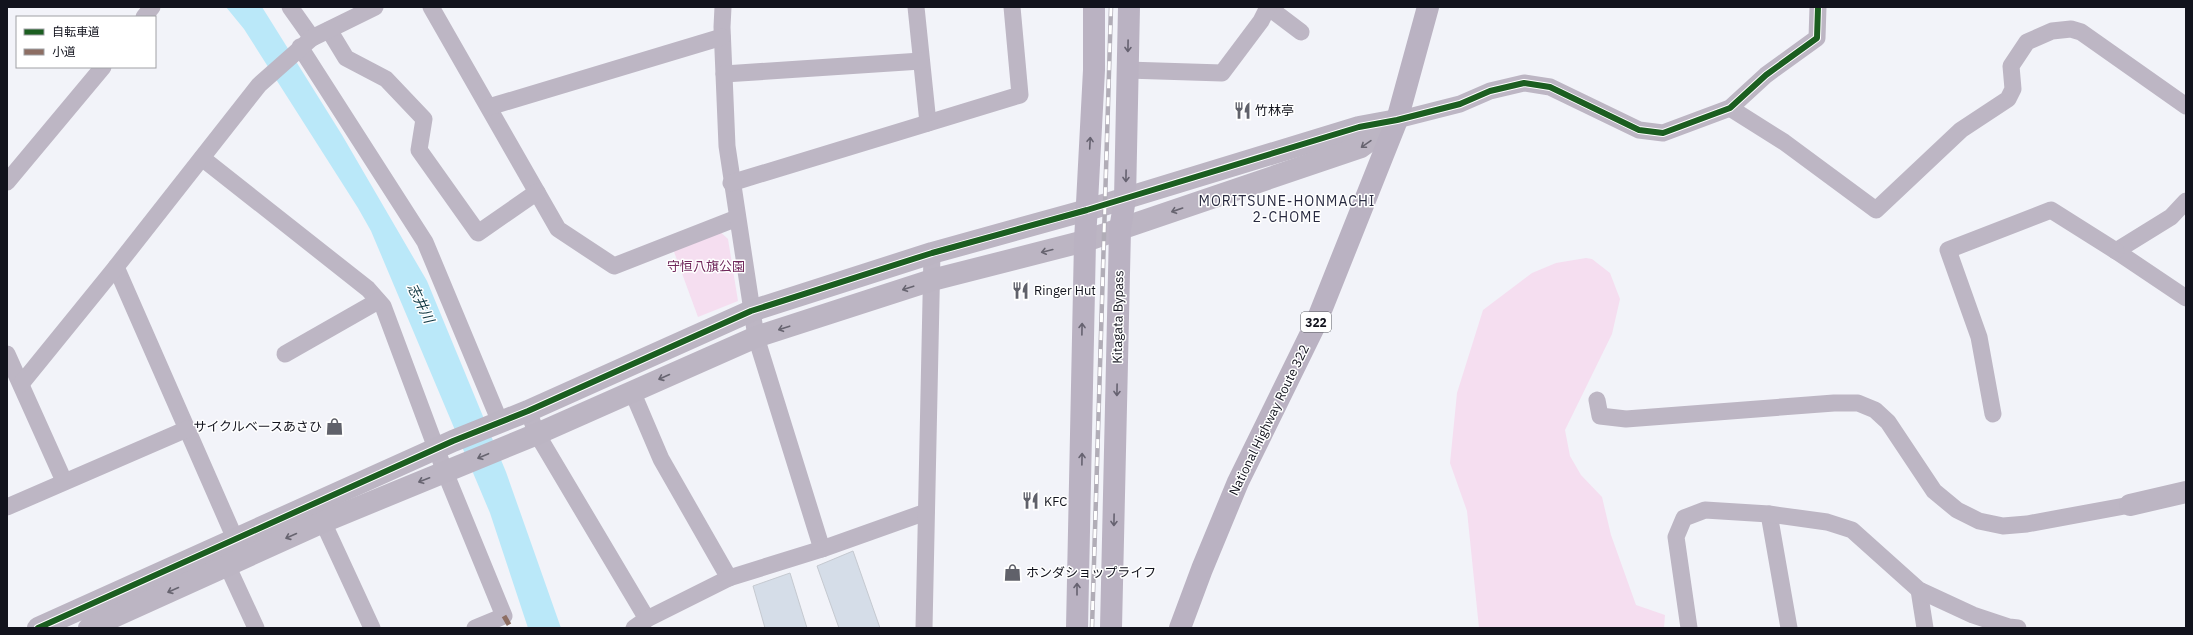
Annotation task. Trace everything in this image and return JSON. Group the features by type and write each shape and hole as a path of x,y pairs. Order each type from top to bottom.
{"highway":[{"path":"1077,628 1085,241 1094,70 1094,7"},
{"name":"Kitagata Bypass","path":"1111,628 1120,229 1125,199 1129,7"},
{"name":"National Highway Route 322","path":"1180,628 1202,569 1238,482 1316,323 1397,120 1428,7"}],"street":[{"path":"145,16 152,7"},
{"path":"290,7 306,42 425,242 496,424"},
{"path":"21,384 116,267 259,86 306,42 375,7"},
{"path":"431,7 558,229 614,266 737,218"},
{"path":"723,7 722,37 727,146 731,183 756,337 822,549"},
{"path":"916,7 928,123"},
{"path":"731,183 1020,95 1012,7"},
{"path":"1127,70 1222,72 1261,21 1268,7 1301,32"},
{"path":"89,628 236,554 446,445 528,411 752,311 932,253 1125,199 1359,127 1397,120 1460,104 1490,91 1524,83 1550,87 1638,130 1649,133 1663,133 1730,108 1766,75 1818,38 1818,7"},
{"path":"1730,108 1784,142 1876,210 1961,130 2008,99 2013,89 2011,66 2027,42 2047,33 2070,29 2081,32 2186,106"},
{"path":"329,30 346,58 386,79 424,119 420,150 478,233 537,192"},
{"path":"489,108 722,37"},
{"path":"724,74 921,61"},
{"path":"7,182 101,68"},
{"path":"38,628 323,522 537,434 756,337 932,280 1085,241 1361,147 1397,120"},
{"path":"202,158 368,289 383,306 446,445 504,616 475,628"},
{"path":"2116,251 2171,217 2186,202"},
{"path":"1993,414 1979,337 1948,250 2050,210 2116,251 2186,298"},
{"path":"924,628 932,253"},
{"path":"116,267 187,429 236,554 256,628"},
{"path":"285,354 378,301"},
{"path":"7,354 64,481"},
{"path":"632,392 661,459 729,578"},
{"path":"1597,400 1600,416 1626,419 1834,403 1858,403 1875,410 1888,422 1934,490 1956,510 1979,521 2003,526 2027,524 2130,505 2186,492"},
{"path":"528,411 537,434 640,623 729,578 822,549 926,512"},
{"path":"7,507 187,429"},
{"path":"1690,628 1676,537 1684,518 1706,510 1769,514 1827,522 1852,530 1919,590 1973,615 2009,627 2018,628"},
{"path":"1769,514 1788,628"},
{"path":"323,522 372,628"},
{"path":"1919,590 1925,628"}],"green space":[{"name":"守恒八旗公園","path":"717,229 728,239 738,301 698,317 673,249"},
{"path":"1586,258 1592,259 1610,273 1620,299 1612,334 1565,430 1570,456 1581,475 1602,497 1611,535 1636,605 1665,615 1664,628 1479,628 1467,511 1450,463 1457,393 1483,310 1532,273 1556,263"}],"water":[{"name":"志井川","path":"226,7 262,7 342,135 427,281 506,472 561,628 528,628 490,513 371,231 358,208 244,29"}],"building":[{"path":"853,551 880,628 839,628 817,566"},
{"path":"790,573 807,628 765,628 753,586"}],"railway":[{"path":"1092,628 1111,7"}],"marked path":[{"path":"504,616 511,628"}],"cycle path":[{"path":"38,628 453,441 528,411 751,311 932,253 1087,210 1359,127 1397,120 1460,104 1490,91 1524,83 1550,87 1639,130 1663,133 1730,108 1766,75 1817,38 1818,7"}],"place":[{"name":"竹林亭","path":"1242,110"},
{"name":"Ringer Hut","path":"1021,290"},
{"name":"サイクルベースあさひ","path":"335,426"},
{"name":"KFC","path":"1031,501"},
{"name":"ホンダショップライフ","path":"1013,572"}],"district":[{"name":"MORITSUNE-HONMACHI 2-CHOME","path":"1287,210"}]}
